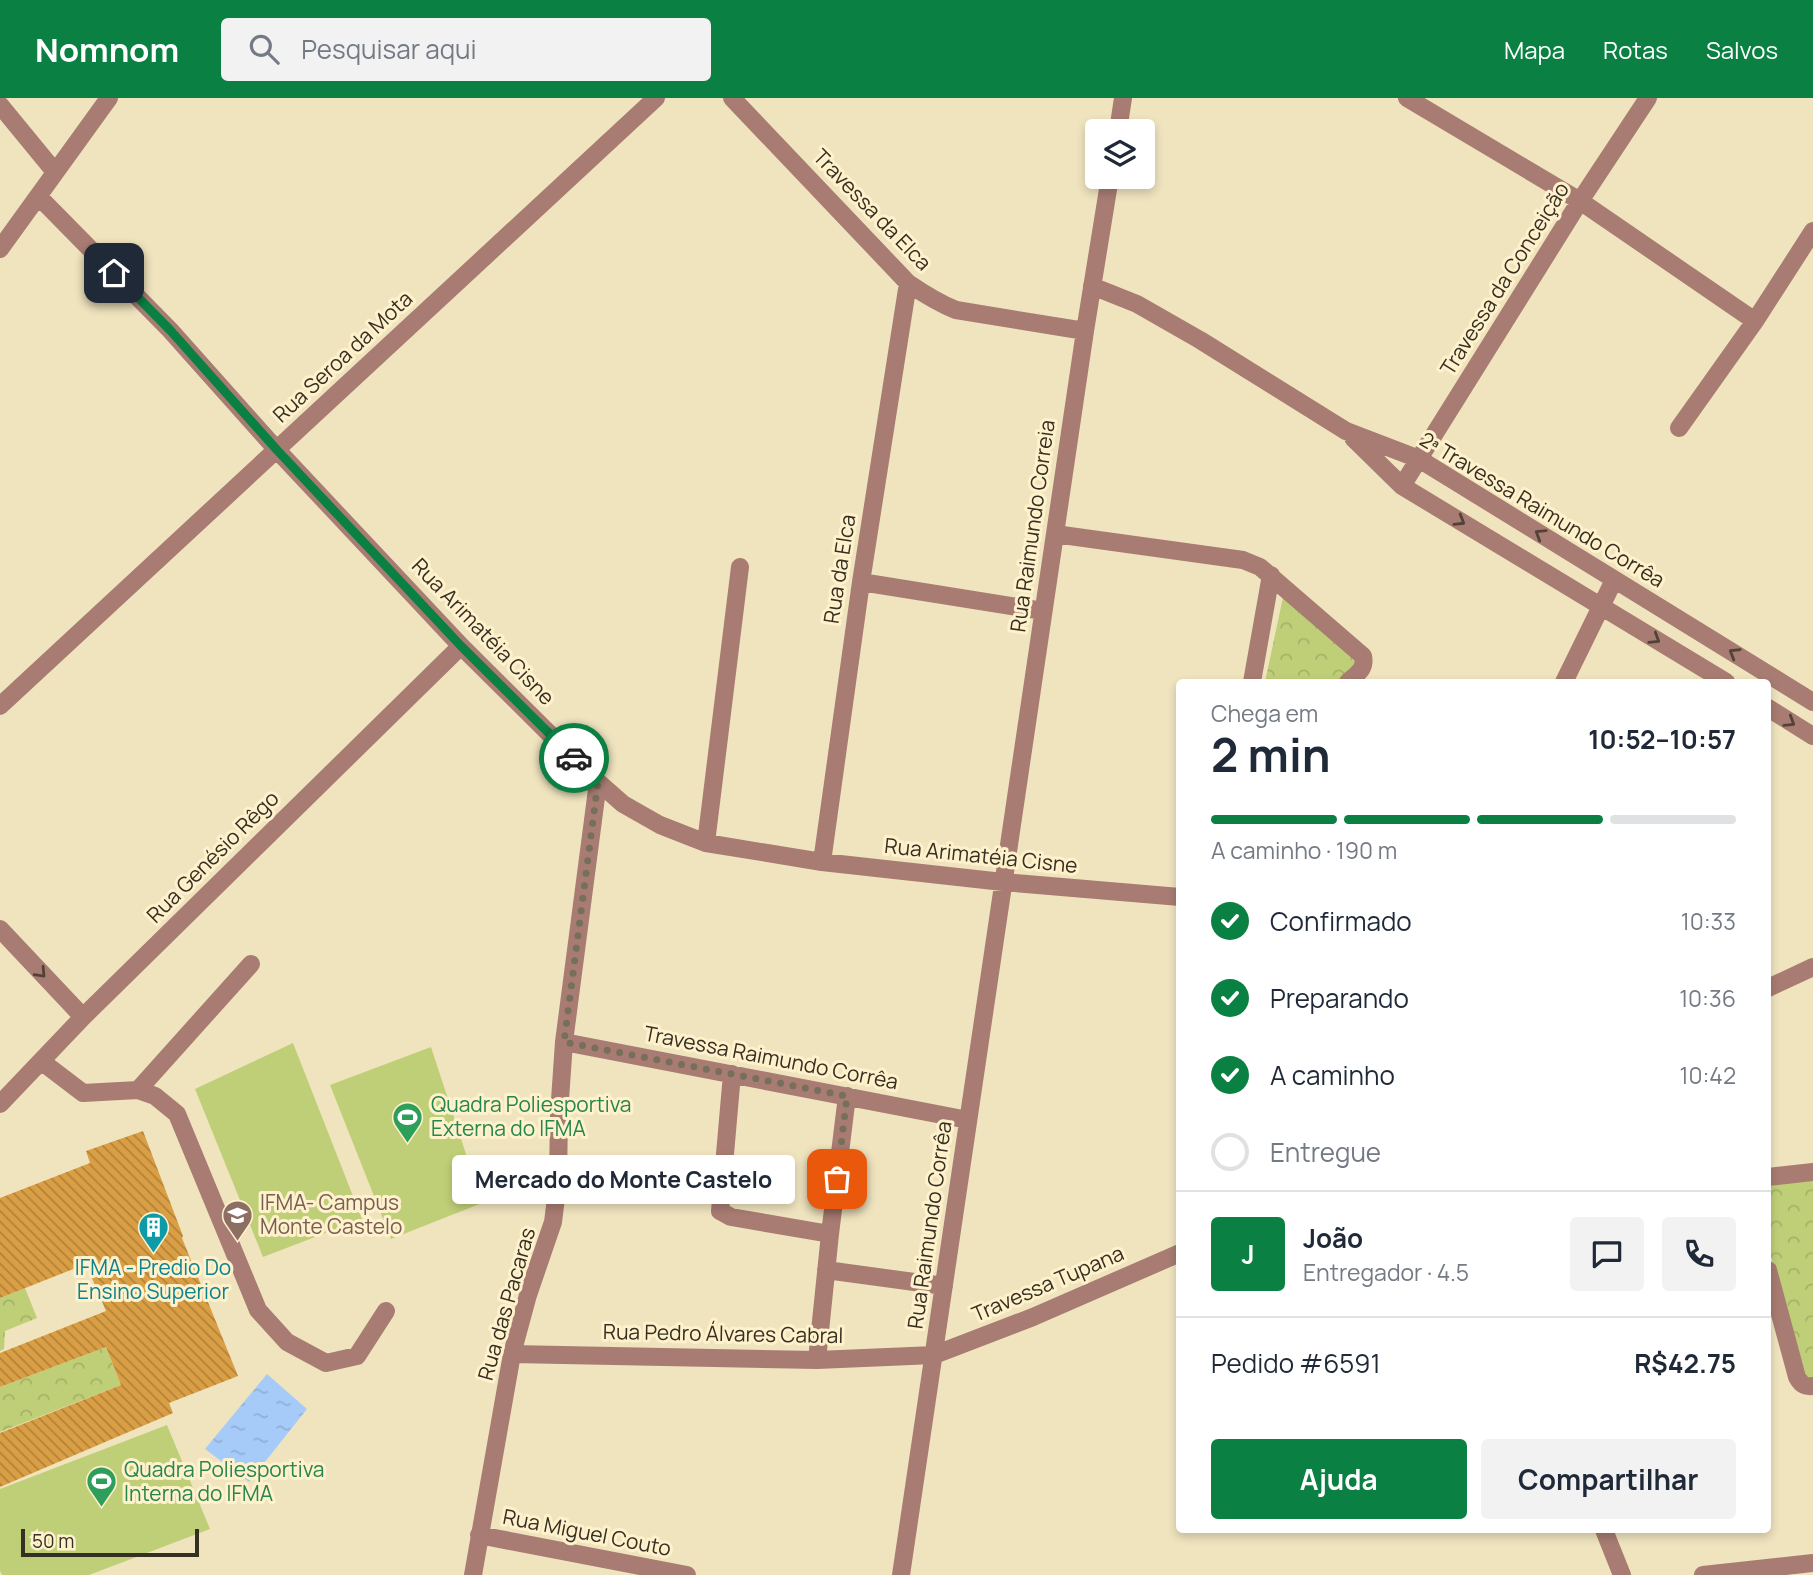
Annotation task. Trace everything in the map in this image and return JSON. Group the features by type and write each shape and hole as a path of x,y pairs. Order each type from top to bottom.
{"street":[{"path":"0,249 109,98"},
{"name":"Rua Seroa da Mota","path":"0,706 656,98"},
{"name":"Travessa da Elca","path":"732,98 908,283 938,303 956,310 1085,331"},
{"path":"1120,119 1123,98"},
{"path":"1407,98 1580,201 1755,321"},
{"name":"Travessa da Conceição","path":"1402,486 1580,201 1648,98"},
{"path":"0,105 55,172"},
{"name":"Rua Raimundo Correia","path":"1003,882 1108,189"},
{"name":"Rua Arimatéia Cisne","path":"39,197 170,330 277,450 461,646 598,782 632,810 660,825 706,843 822,862 1003,882 1176,897"},
{"path":"1679,428 1755,321 1813,232"},
{"name":"Rua da Elca","path":"822,862 860,582 908,283"},
{"path":"1092,286 1137,304 1346,431 1402,486 1721,679"},
{"name":"2ª Travessa Raimundo Corrêa","path":"1346,431 1419,459 1813,702"},
{"path":"1055,534 1243,560 1259,567 1363,656 1363,668 1351,679"},
{"path":"706,843 740,567"},
{"path":"1253,679 1271,575"},
{"path":"1565,679 1614,580"},
{"path":"860,582 1043,611"},
{"name":"Rua Genésio Rêgo","path":"0,1104 83,1017 461,646"},
{"path":"1771,710 1813,736"},
{"name":"Rua das Pacaras","path":"473,1575 512,1354 528,1295 553,1222 558,1182 564,1042 598,782"},
{"name":"Rua Raimundo Corrêa","path":"901,1575 1003,882"},
{"path":"0,929 83,1017"},
{"path":"138,1090 251,964"},
{"path":"1771,987 1813,970"},
{"name":"Travessa Raimundo Corrêa","path":"564,1042 968,1119"},
{"path":"41,1061 83,1093 138,1090 155,1096 177,1114 258,1310 287,1342 326,1363 357,1356 386,1311"},
{"path":"733,1074 720,1211 731,1216 830,1234"},
{"path":"817,1360 847,1096"},
{"path":"1771,1177 1813,1172"},
{"name":"Travessa Tupana","path":"934,1354 1034,1317 1176,1255"},
{"path":"826,1270 944,1286"},
{"path":"1771,1281 1797,1377 1806,1387 1813,1386"},
{"name":"Rua Pedro Álvares Cabral","path":"512,1354 817,1360 934,1354"},
{"path":"1606,1533 1622,1575"},
{"name":"Rua Miguel Couto","path":"479,1535 687,1575"},
{"path":"1703,1575 1813,1563"}],"green space":[{"path":"1283,597 1362,662 1345,679 1266,679"},
{"path":"293,1043 362,1219 263,1257 195,1089"},
{"name":"Quadra Poliesportiva Externa do IFMA","path":"431,1047 482,1203 391,1239 330,1085"},
{"path":"1813,1179 1813,1377 1807,1379 1771,1256 1771,1186"},
{"path":"25,1288 37,1318 5,1331 4,1349 0,1351 0,1298"},
{"path":"106,1347 121,1385 0,1432 0,1387"},
{"name":"Quadra Poliesportiva Interna do IFMA","path":"167,1425 210,1529 89,1575 2,1575 0,1489"}],"water":[{"path":"267,1374 307,1409 249,1482 205,1449"}],"building":[{"path":"143,1131 182,1238 238,1376 169,1403 173,1413 0,1487 0,1433 121,1385 106,1347 0,1387 0,1353 106,1311 86,1264 0,1298 0,1198 90,1163 86,1151"}],"way so far":[{"path":"574,758 598,782 564,1042 847,1096 837,1179"}],"place":[{"name":"Quadra Poliesportiva Externa do IFMA","path":"408,1144"},
{"name":"Mercado do Monte Castelo","path":"837,1179"},
{"name":"IFMA- Campus Monte Castelo","path":"237,1242"},
{"name":"IFMA - Predio Do Ensino Superior","path":"153,1255"},
{"name":"Quadra Poliesportiva Interna do IFMA","path":"101,1509"}],"route":[{"path":"114,273 170,330 277,450 461,646 574,758"}]}
